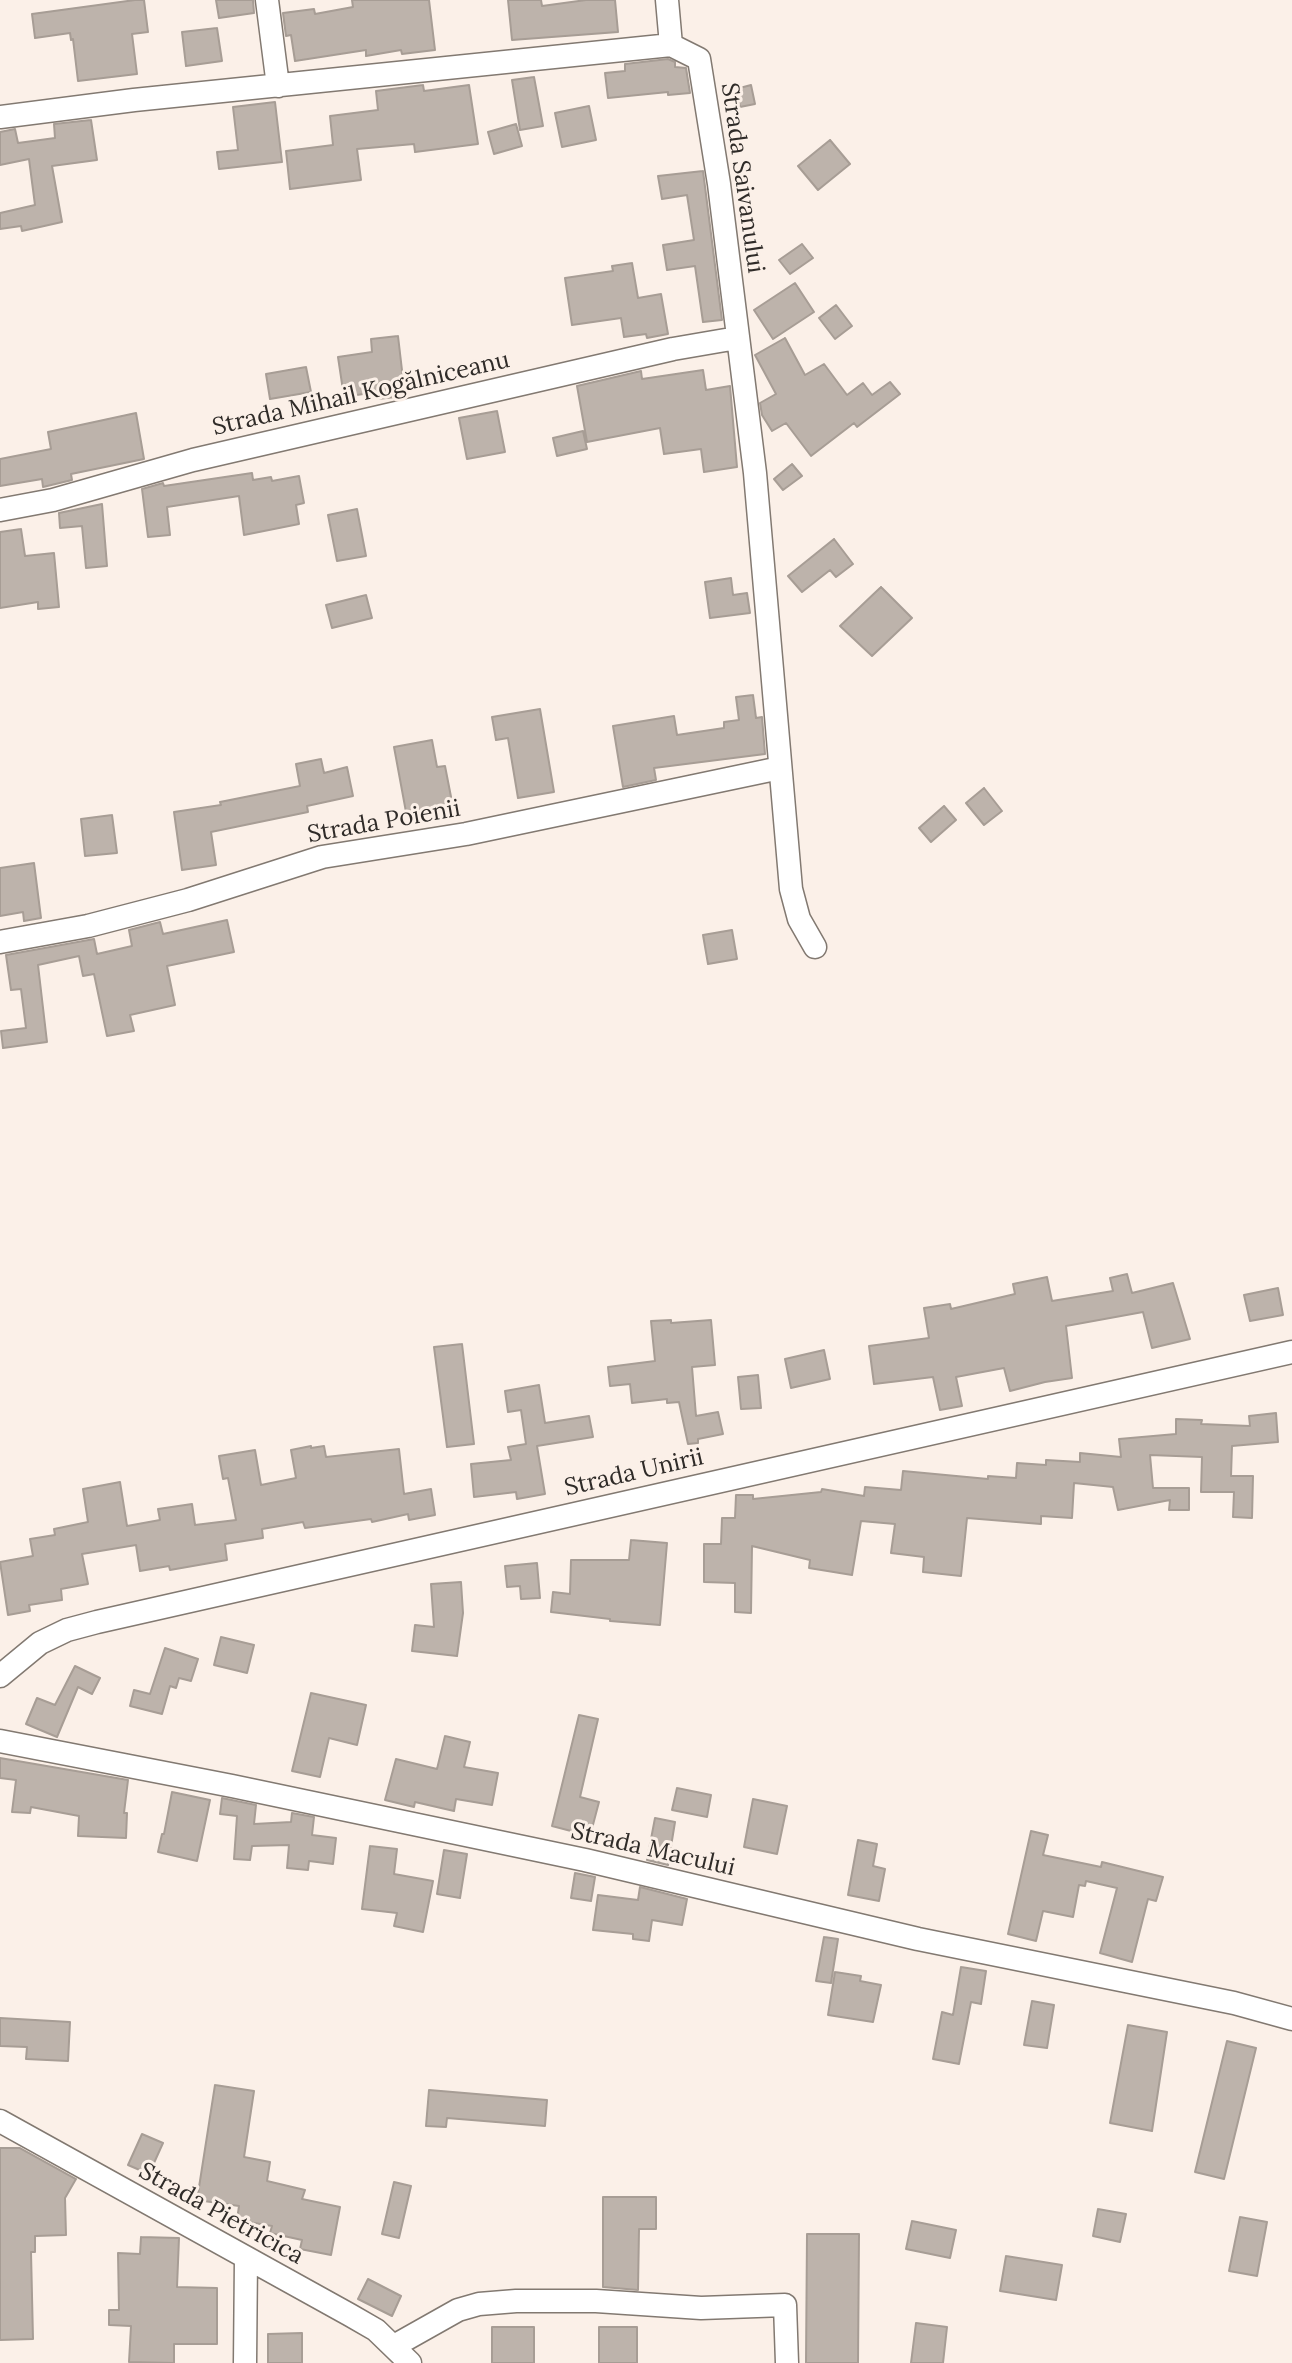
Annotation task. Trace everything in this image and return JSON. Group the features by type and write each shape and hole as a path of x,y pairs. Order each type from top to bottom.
{"street":[{"path":"267,0 278,86"},
{"path":"0,117 134,100 671,45 667,0"},
{"name":"Strada Saivanului","path":"671,45 699,59 719,184 755,473 791,889 799,919 815,947"},
{"name":"Strada Mihail Kogălniceanu","path":"0,510 67,496 193,460 660,352 737,338"},
{"name":"Strada Poienii","path":"0,942 88,926 174,904 322,857 466,834 780,768"},
{"name":"Strada Unirii","path":"0,1676 40,1643 67,1630 97,1622 1292,1352"},
{"name":"Strada Macului","path":"0,1741 585,1860 918,1939 1234,2003 1292,2019"},
{"name":"Strada Pietricica","path":"0,2121 376,2330 410,2363"},
{"path":"245,2363 246,2258"},
{"path":"394,2346 458,2310 479,2304 596,2301 701,2308 785,2305 787,2363"}],"building":[{"path":"144,0 148,32 132,34 137,74 78,81 70,33 35,38 32,14"},
{"path":"216,0 253,0 254,13 219,18"},
{"path":"352,0 429,0 435,50 402,54 401,50 366,56 366,50 295,61 291,35 286,36 283,13 314,9 315,14 353,7"},
{"path":"508,0 541,0 542,6 615,0 618,32 512,40"},
{"path":"217,28 222,61 186,66 182,32"},
{"path":"668,59 675,62 675,67 686,68 690,93 608,98 605,73 625,71 625,64"},
{"path":"534,77 543,126 520,130 512,80"},
{"path":"423,85 424,91 469,85 478,144 415,152 414,144 357,149 361,180 290,189 286,151 333,145 330,116 378,110 376,91"},
{"path":"751,85 755,104 740,107 736,89"},
{"path":"275,102 282,162 219,169 217,152 238,150 233,107"},
{"path":"589,106 596,140 562,147 555,113"},
{"path":"91,120 97,160 52,166 62,222 22,231 21,226 0,229 0,213 35,205 29,159 0,165 0,132 15,129 18,143 55,138 54,124"},
{"path":"516,124 522,146 494,154 488,132"},
{"path":"830,140 850,164 818,190 798,166"},
{"path":"703,171 722,320 703,322 695,266 667,270 663,245 694,240 687,195 662,199 658,176"},
{"path":"802,244 813,258 790,274 779,260"},
{"path":"632,263 638,298 661,294 668,334 647,338 646,334 624,337 621,318 572,325 565,278 613,271 612,266"},
{"path":"795,283 814,312 773,339 754,310"},
{"path":"836,305 852,326 835,339 819,318"},
{"path":"398,336 405,396 377,399 376,392 344,397 338,357 372,352 371,339"},
{"path":"785,338 805,375 824,364 847,395 863,383 872,395 890,382 900,394 857,427 854,423 811,456 786,423 772,431 762,415 760,403 776,394 755,355"},
{"path":"306,367 311,392 270,399 266,374"},
{"path":"703,370 706,390 730,386 737,467 704,472 701,449 664,454 660,428 587,442 577,386 641,371 642,379"},
{"path":"497,411 505,452 467,459 459,418"},
{"path":"136,413 144,459 71,474 72,480 43,487 42,479 0,486 0,459 51,449 48,432"},
{"path":"583,431 587,449 557,456 553,438"},
{"path":"792,464 802,476 783,490 774,479"},
{"path":"252,473 253,480 271,477 272,481 299,476 304,503 296,505 299,524 244,535 239,496 167,507 170,535 148,537 142,489 163,483 164,486"},
{"path":"102,504 107,566 86,568 82,526 60,528 59,513"},
{"path":"357,509 366,556 337,561 328,515"},
{"path":"21,529 25,556 54,553 59,607 38,609 38,602 0,608 0,532"},
{"path":"834,539 853,564 836,577 830,570 802,592 788,576"},
{"path":"731,578 733,595 747,593 750,613 710,618 705,582"},
{"path":"881,587 912,618 872,656 840,626"},
{"path":"366,595 372,618 332,628 326,605"},
{"path":"753,695 756,718 762,717 765,754 654,768 656,780 623,787 613,726 674,716 677,735 724,728 724,722 739,720 736,697"},
{"path":"540,709 554,792 518,798 508,738 496,740 492,717"},
{"path":"432,740 437,767 445,766 453,807 406,812 394,747"},
{"path":"321,759 324,773 347,767 353,796 307,806 308,812 211,832 216,865 182,870 174,812 221,805 220,802 300,786 296,764"},
{"path":"984,788 1002,811 984,825 966,803"},
{"path":"944,806 956,820 931,842 919,828"},
{"path":"112,815 117,853 85,856 81,819"},
{"path":"34,863 41,918 24,921 23,912 0,916 0,868"},
{"path":"227,920 234,952 167,966 175,1005 130,1015 134,1031 107,1036 94,974 83,976 79,956 38,965 47,1042 3,1048 1,1031 26,1028 21,989 11,990 6,955 94,939 97,954 132,946 129,930 160,922 163,934"},
{"path":"732,930 737,959 708,964 703,935"},
{"path":"1127,1274 1132,1293 1173,1283 1190,1339 1152,1348 1143,1312 1066,1326 1072,1378 1010,1391 1004,1368 956,1377 962,1406 940,1410 933,1377 874,1384 869,1346 929,1338 924,1308 950,1304 951,1309 1015,1294 1013,1284 1047,1277 1052,1301 1113,1291 1110,1278"},
{"path":"1278,1288 1283,1315 1250,1321 1244,1295"},
{"path":"671,1320 671,1323 711,1320 715,1365 692,1367 696,1416 718,1412 723,1434 698,1439 698,1443 688,1444 679,1402 667,1403 667,1399 632,1403 630,1384 610,1386 608,1367 655,1361 651,1321"},
{"path":"462,1344 474,1444 447,1447 434,1347"},
{"path":"824,1350 830,1379 791,1388 785,1359"},
{"path":"758,1375 761,1408 741,1409 738,1377"},
{"path":"539,1385 545,1423 589,1416 593,1437 537,1446 545,1494 517,1499 516,1492 474,1497 471,1464 511,1460 508,1447 526,1444 521,1410 508,1412 505,1391"},
{"path":"1276,1413 1278,1442 1232,1446 1231,1476 1253,1476 1252,1518 1233,1517 1234,1492 1201,1492 1202,1457 1150,1455 1153,1488 1189,1488 1189,1510 1169,1510 1170,1500 1118,1510 1113,1487 1074,1483 1072,1518 1041,1516 1041,1524 967,1518 961,1576 923,1572 924,1557 891,1553 895,1524 861,1521 852,1575 809,1568 810,1560 752,1546 751,1613 735,1612 735,1583 704,1582 704,1544 721,1544 722,1518 735,1518 736,1495 753,1495 753,1499 821,1492 822,1489 864,1496 865,1487 901,1490 903,1471 988,1479 988,1476 1016,1478 1017,1463 1046,1465 1046,1460 1080,1462 1080,1453 1121,1457 1119,1439 1176,1434 1176,1419 1202,1420 1201,1424 1250,1426 1249,1416"},
{"path":"324,1446 326,1457 399,1449 404,1494 431,1489 435,1515 409,1520 408,1514 372,1522 371,1519 305,1528 303,1522 262,1529 263,1538 225,1544 227,1560 170,1570 169,1566 140,1571 136,1545 82,1554 88,1584 61,1589 62,1600 29,1605 30,1611 8,1615 0,1562 33,1556 30,1539 55,1535 54,1529 88,1522 83,1489 120,1482 127,1526 160,1520 158,1509 192,1504 195,1525 236,1520 228,1478 223,1479 219,1456 255,1450 261,1485 296,1478 291,1450"},
{"path":"631,1540 667,1543 660,1625 551,1612 553,1592 570,1594 571,1560 629,1560"},
{"path":"537,1563 540,1598 521,1599 520,1586 507,1587 505,1566"},
{"path":"461,1582 463,1613 457,1656 412,1651 415,1625 434,1627 431,1584"},
{"path":"221,1637 254,1645 247,1673 214,1665"},
{"path":"165,1648 198,1659 191,1681 179,1678 176,1688 170,1686 162,1714 130,1706 134,1690 150,1694"},
{"path":"75,1666 100,1678 92,1694 78,1687 57,1737 26,1724 37,1698 55,1705"},
{"path":"311,1693 366,1705 357,1745 329,1738 320,1777 292,1771"},
{"path":"579,1715 598,1719 580,1797 599,1802 590,1836 552,1826"},
{"path":"445,1736 470,1742 464,1767 498,1773 492,1805 456,1799 454,1811 415,1802 414,1807 385,1800 396,1759 437,1769"},
{"path":"0,1758 128,1780 124,1813 127,1813 126,1838 78,1836 79,1816 31,1807 30,1813 12,1812 16,1780 0,1778"},
{"path":"677,1788 711,1795 707,1817 672,1810"},
{"path":"172,1792 210,1800 197,1861 158,1852"},
{"path":"222,1798 256,1805 254,1824 291,1822 292,1813 314,1817 312,1835 336,1838 333,1864 309,1861 308,1870 287,1868 289,1845 252,1846 250,1860 234,1859 237,1816 220,1814"},
{"path":"753,1799 787,1806 777,1854 744,1847"},
{"path":"655,1818 675,1822 668,1865 647,1860"},
{"path":"1031,1831 1048,1835 1043,1855 1101,1867 1102,1862 1163,1877 1156,1901 1148,1899 1132,1962 1100,1953 1117,1888 1086,1881 1085,1886 1079,1885 1073,1917 1043,1911 1036,1941 1008,1934"},
{"path":"858,1840 877,1844 873,1866 885,1869 879,1901 848,1895"},
{"path":"370,1846 397,1849 394,1874 433,1881 423,1932 394,1926 397,1913 362,1909"},
{"path":"444,1850 467,1854 460,1898 437,1894"},
{"path":"575,1873 595,1877 591,1901 571,1898"},
{"path":"640,1887 687,1899 682,1925 652,1920 649,1941 633,1939 633,1934 593,1930 598,1895 638,1900"},
{"path":"824,1937 838,1939 831,1983 816,1981"},
{"path":"961,1967 986,1971 981,2004 971,2002 959,2064 933,2059 942,2012 953,2015"},
{"path":"835,1972 861,1976 860,1981 881,1985 873,2022 828,2015"},
{"path":"1032,2001 1054,2005 1047,2048 1024,2045"},
{"path":"0,2018 70,2022 68,2061 26,2059 27,2047 0,2046"},
{"path":"1128,2025 1167,2032 1152,2131 1110,2123"},
{"path":"1227,2041 1256,2048 1224,2179 1195,2172"},
{"path":"215,2085 254,2091 244,2157 270,2162 267,2181 305,2190 302,2199 340,2207 331,2255 300,2249 302,2240 270,2233 272,2226 237,2220 239,2206 197,2200"},
{"path":"429,2090 547,2100 545,2126 447,2118 446,2127 426,2126"},
{"path":"142,2134 163,2143 149,2174 128,2165"},
{"path":"0,2148 20,2148 76,2179 65,2198 66,2235 35,2236 35,2252 31,2252 33,2339 0,2340"},
{"path":"394,2182 411,2186 399,2238 382,2234"},
{"path":"603,2197 656,2197 656,2229 639,2229 638,2290 603,2287"},
{"path":"1098,2209 1126,2214 1120,2242 1093,2236"},
{"path":"1240,2217 1267,2222 1257,2276 1229,2271"},
{"path":"912,2221 956,2230 950,2258 906,2249"},
{"path":"807,2234 859,2234 858,2363 806,2363"},
{"path":"141,2237 179,2238 177,2287 217,2288 217,2344 174,2344 174,2363 129,2362 131,2326 109,2325 109,2310 119,2310 118,2253 140,2254"},
{"path":"1006,2256 1062,2265 1056,2300 1000,2291"},
{"path":"368,2279 401,2296 392,2316 358,2299"},
{"path":"916,2323 947,2327 943,2363 911,2363"},
{"path":"492,2327 534,2327 534,2363 492,2363"},
{"path":"599,2327 637,2327 637,2363 599,2363"},
{"path":"302,2333 302,2363 268,2363 268,2334"}]}
